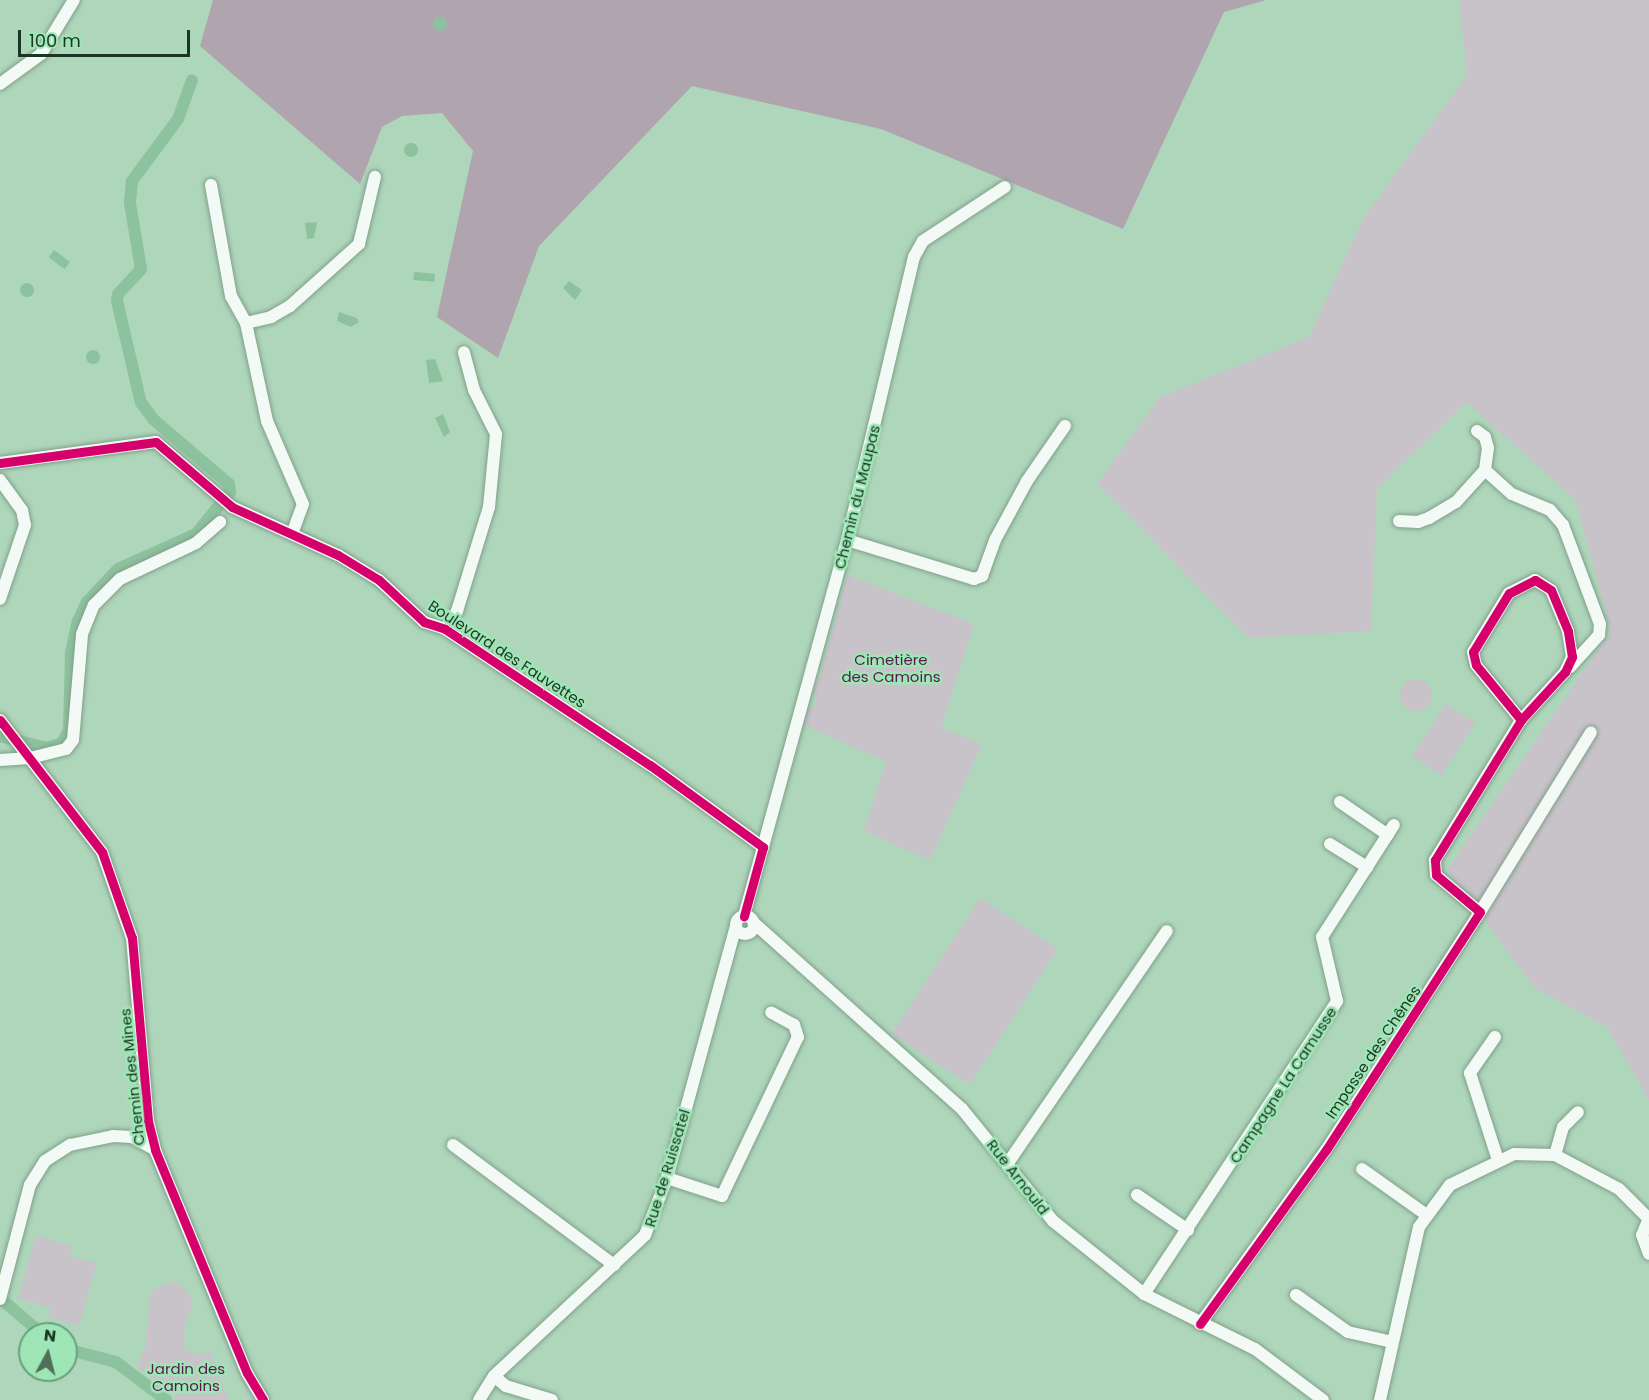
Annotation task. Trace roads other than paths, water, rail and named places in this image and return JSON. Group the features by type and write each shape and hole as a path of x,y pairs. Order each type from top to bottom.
{"street":[{"path":"0,84 41,54 74,0"},
{"path":"246,323 271,317 290,306 359,244 375,177"},
{"path":"211,185 231,296 246,323 267,421 303,504 292,534"},
{"name":"Chemin du Maupas","path":"763,847 847,540 914,257 923,241 1005,187"},
{"path":"445,629 457,611 487,517 496,434 474,390 464,352"},
{"path":"847,540 905,561 974,579 982,576 995,540 1027,481 1065,426"},
{"path":"1399,521 1409,523 1430,518 1456,502 1485,470 1488,448 1485,437 1477,431"},
{"name":"Boulevard des Fauvettes","path":"0,463 156,442 232,507 292,534 379,580 424,622 445,629 658,771 763,847"},
{"path":"1480,912 1444,884 1434,868 1435,860 1521,720 1599,635 1600,624 1563,525 1550,510 1512,494 1485,470"},
{"path":"0,480 22,510 25,525 0,599"},
{"path":"0,760 27,753 58,753 73,740 82,634 101,596 141,567 196,543 220,522"},
{"path":"1521,720 1476,665 1473,652 1509,593 1520,586 1535,580 1551,590 1572,647 1566,672"},
{"name":"Chemin des Mines","path":"0,720 102,852 132,938 148,1121 155,1150 247,1373 263,1400"},
{"name":"Impasse des Chênes","path":"1200,1324 1326,1150 1480,912 1591,732"},
{"name":"Campagne La Camusse","path":"1144,1294 1337,1001 1322,937 1391,830 1340,802"},
{"path":"1330,844 1367,867"},
{"path":"745,926 763,847"},
{"name":"Rue Arnould","path":"745,926 770,938 962,1109 1008,1162 1053,1221 1144,1294 1255,1350 1323,1400"},
{"name":"Rue de Ruissatel","path":"478,1400 494,1376 645,1235 667,1178 732,944 745,926"},
{"path":"1008,1162 1167,931"},
{"path":"667,1178 722,1196 798,1037 794,1025 771,1012"},
{"path":"1495,1036 1470,1073 1498,1160"},
{"path":"1555,1155 1563,1127 1578,1112"},
{"path":"0,1299 30,1185 45,1161 70,1144 113,1136 132,1137 155,1150"},
{"path":"453,1145 614,1265"},
{"path":"1380,1400 1392,1342 1425,1215 1450,1185 1498,1160 1532,1153 1555,1155 1619,1189 1649,1218 1642,1235 1649,1254"},
{"path":"1362,1168 1425,1215"},
{"path":"1137,1196 1188,1230"},
{"path":"1296,1294 1348,1332 1392,1342"},
{"path":"494,1376 506,1386 552,1400"}],"waterway":[{"path":"0,736 46,748 61,744 69,731 71,653 78,621 87,602 118,569 196,534 230,492 229,484 154,420 141,403 117,301 118,294 141,269 130,203 132,181 178,119 192,80"},
{"path":"0,1298 28,1322"},
{"path":"78,1352 116,1362 166,1400"}],"park label":[{"name":"Cimetière des Camoins","path":"891,668"},
{"name":"Jardin des Camoins","path":"186,1376"}]}
